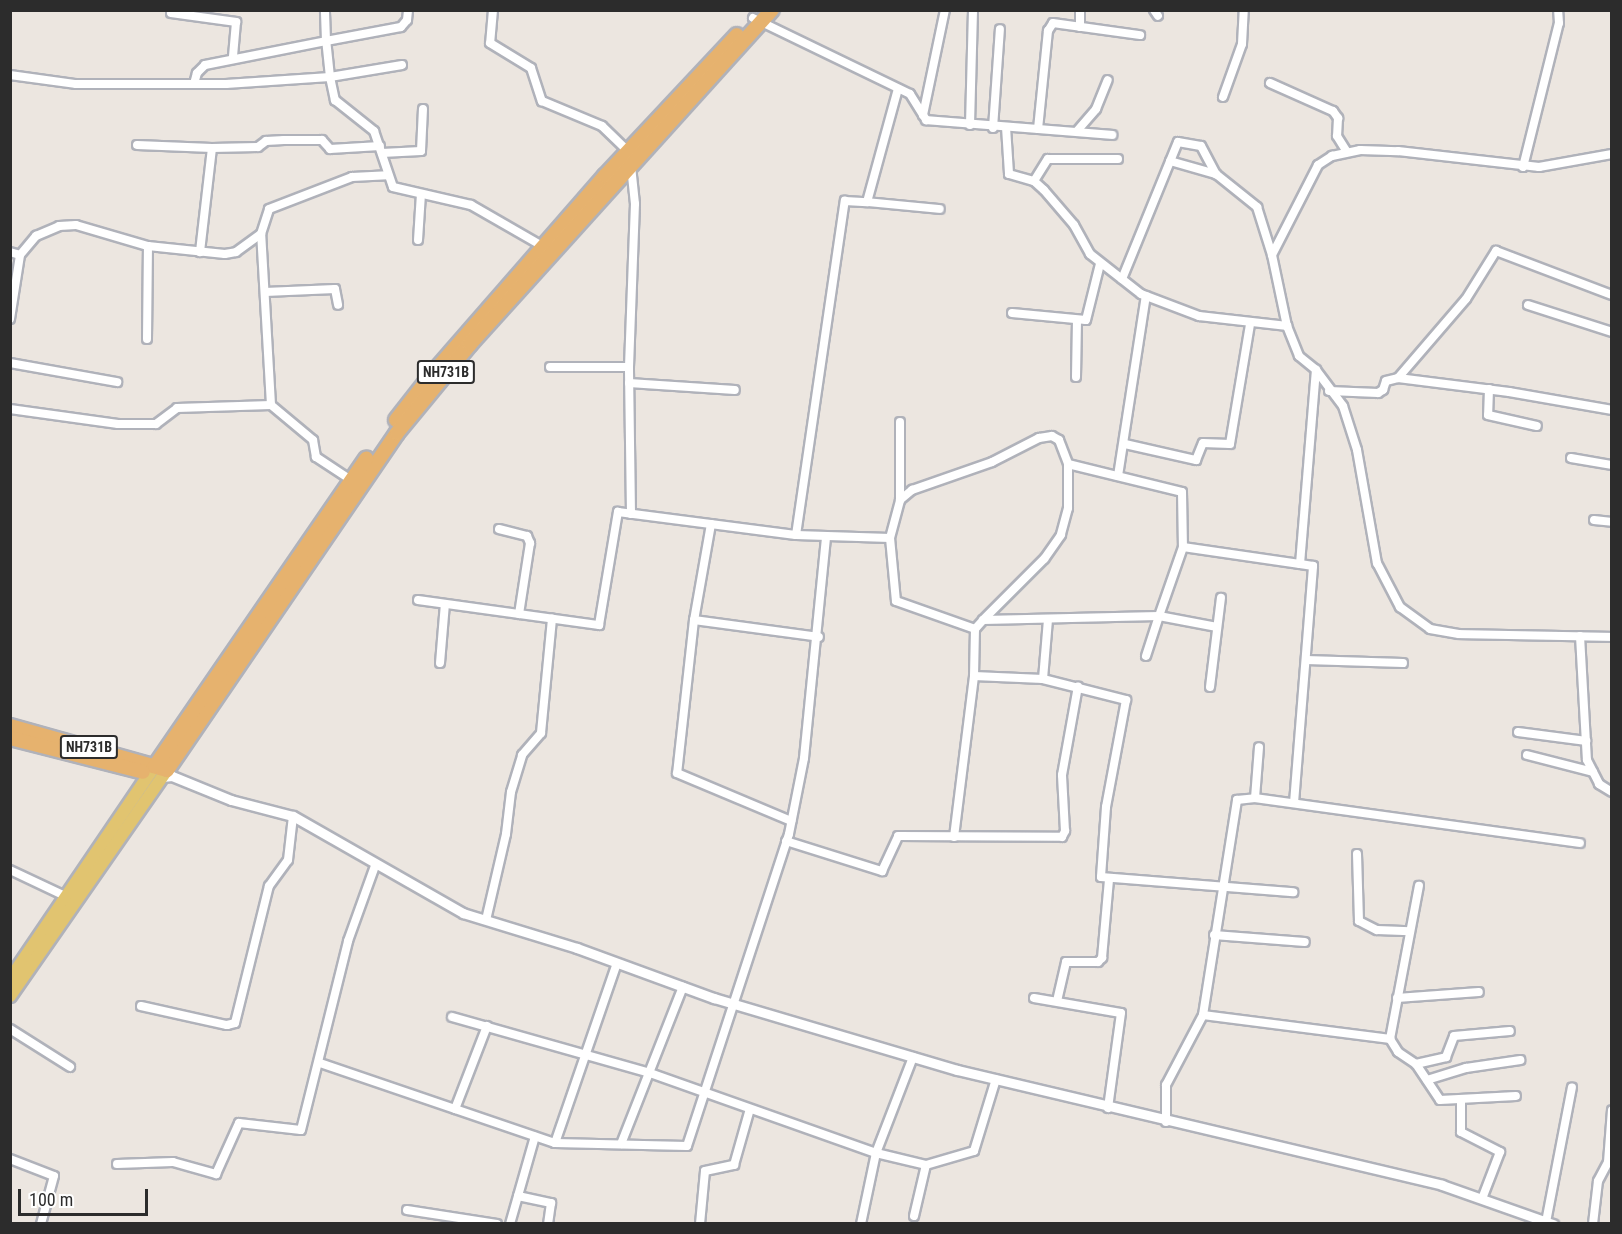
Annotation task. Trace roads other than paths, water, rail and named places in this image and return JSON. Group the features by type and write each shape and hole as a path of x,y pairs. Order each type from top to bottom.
{"highway":[{"name":"NH731B","path":"161,773 351,480 410,402 544,247 631,157 758,17 772,10"},
{"name":"NH731B","path":"161,773 397,433 470,344 631,157"},
{"name":"NH731B","path":"10,726 161,773"},
{"path":"10,738 161,773"}],"main road":[{"path":"10,979 67,897 161,773"},
{"path":"10,996 161,773"}],"street":[{"path":"325,10 326,41 335,100 374,131 387,175 393,187 471,205 544,247"},
{"path":"195,84 200,68 233,58 401,27 407,21 408,10"},
{"path":"494,10 490,43 531,68 542,102 602,126 631,157 635,204 629,367 631,514"},
{"path":"923,115 945,10"},
{"path":"1080,10 1080,27"},
{"path":"1223,97 1242,44 1244,10"},
{"path":"1523,166 1559,23 1558,10"},
{"path":"970,125 973,12"},
{"path":"171,13 236,22 233,58"},
{"path":"758,17 910,94 926,120 993,128 1077,131 1112,135"},
{"path":"1038,129 1048,31 1053,23 1140,35"},
{"path":"993,128 1000,29"},
{"path":"10,75 76,84 195,84 330,77 402,65"},
{"path":"1077,131 1096,109 1107,80"},
{"path":"1270,83 1333,111 1338,118 1337,136 1347,152"},
{"path":"867,202 898,88"},
{"path":"136,146 258,147 266,141 322,140 330,149 421,151 423,109"},
{"path":"1006,127 1009,174 1034,182 1074,225 1100,264 1146,296 1198,315 1250,325 1287,326"},
{"path":"1122,279 1178,142 1185,141 1204,148 1216,174"},
{"path":"200,252 212,147"},
{"path":"1272,255 1318,165 1347,152 1398,152 1523,166 1566,165 1611,154"},
{"path":"1034,182 1048,159 1118,159"},
{"path":"1170,161 1216,174 1257,207 1272,255 1287,326 1299,356 1316,370 1329,391 1343,406 1357,450 1377,564 1400,607 1410,618 1430,629 1459,634 1611,637"},
{"path":"271,405 261,234 269,209 352,177 387,175"},
{"path":"418,240 421,194"},
{"path":"796,535 845,201 940,209"},
{"path":"10,319 20,255 39,234 63,225 99,231 148,246 200,252 236,252 261,234"},
{"path":"147,339 148,246"},
{"path":"1398,378 1466,299 1496,251 1611,295"},
{"path":"10,252 20,255"},
{"path":"1012,313 1077,321 1088,317 1100,264"},
{"path":"265,292 335,289 338,305"},
{"path":"1118,476 1125,444 1146,296"},
{"path":"1528,305 1611,332"},
{"path":"1076,377 1077,321"},
{"path":"1125,444 1196,460 1203,442 1230,444 1250,325"},
{"path":"10,363 117,382"},
{"path":"550,367 629,367"},
{"path":"1300,564 1316,370"},
{"path":"1329,391 1378,393 1389,379 1398,378 1489,389 1611,410"},
{"path":"629,383 735,390"},
{"path":"1489,389 1488,415 1537,426"},
{"path":"10,409 118,424 156,424 177,408 271,405 313,440 316,457 351,480"},
{"path":"900,422 900,500 890,538 896,601 975,629"},
{"path":"900,500 912,490 992,462 1045,436 1059,440 1068,464 1068,508 1061,535 1044,559 975,629 974,676 954,837"},
{"path":"1571,458 1611,465"},
{"path":"1068,464 1182,492 1183,547 1146,656"},
{"path":"418,600 599,625 618,512 826,538 890,538"},
{"path":"1594,520 1611,522"},
{"path":"711,524 694,620 677,772 791,821"},
{"path":"499,529 527,536 530,543 519,614"},
{"path":"320,1063 555,1143 687,1146 791,821 804,758 819,637 826,538"},
{"path":"1183,547 1313,566 1294,803"},
{"path":"1210,687 1221,598"},
{"path":"440,663 445,604"},
{"path":"983,620 1159,616 1217,627"},
{"path":"486,920 507,834 514,783 522,755 541,733 552,618"},
{"path":"694,620 819,637"},
{"path":"1043,679 1048,620"},
{"path":"1580,636 1587,760 1599,784 1611,792"},
{"path":"1306,660 1403,663"},
{"path":"974,676 1043,679 1126,700 1099,859 1099,875 1109,879 1293,892"},
{"path":"786,841 882,871 898,836 1064,835 1062,775 1078,686"},
{"path":"1518,732 1586,741"},
{"path":"1255,798 1259,747"},
{"path":"1527,754 1593,772"},
{"path":"161,773 231,800 293,816 375,866 463,913 617,963 733,1004 996,1080 1166,1122 1442,1185 1550,1223 1572,1087"},
{"path":"1166,1122 1166,1085 1203,1015 1220,886 1237,800 1255,798 1580,843"},
{"path":"141,1006 227,1025 235,1023 269,886 288,860 293,816"},
{"path":"1357,854 1359,921 1377,930 1410,931"},
{"path":"117,1164 173,1162 219,1173 239,1123 301,1130 320,1063 348,941 375,866"},
{"path":"10,870 67,897"},
{"path":"1057,1001 1066,962 1098,962 1102,958 1109,879"},
{"path":"1419,886 1390,1039 1398,1053 1416,1064 1440,1100 1516,1096"},
{"path":"1214,935 1305,942"},
{"path":"555,1143 617,963"},
{"path":"621,1144 683,987"},
{"path":"1397,998 1479,992"},
{"path":"1034,998 1121,1013 1108,1107"},
{"path":"1203,1015 1390,1039"},
{"path":"452,1017 650,1072 704,1094 876,1153 926,1165 974,1151 996,1080"},
{"path":"455,1109 487,1026"},
{"path":"10,1029 70,1067"},
{"path":"1416,1064 1446,1057 1454,1036 1510,1031"},
{"path":"861,1224 876,1153 913,1057"},
{"path":"1426,1080 1466,1068 1520,1060"},
{"path":"1461,1100 1461,1132 1500,1152 1482,1199"},
{"path":"700,1224 705,1171 734,1166 750,1109"},
{"path":"1593,1224 1598,1181 1607,1165 1611,1110"},
{"path":"510,1224 535,1136"},
{"path":"10,1159 54,1176 41,1224"},
{"path":"914,1216 926,1165"},
{"path":"518,1196 551,1203 548,1224"},
{"path":"407,1210 497,1224"}]}
